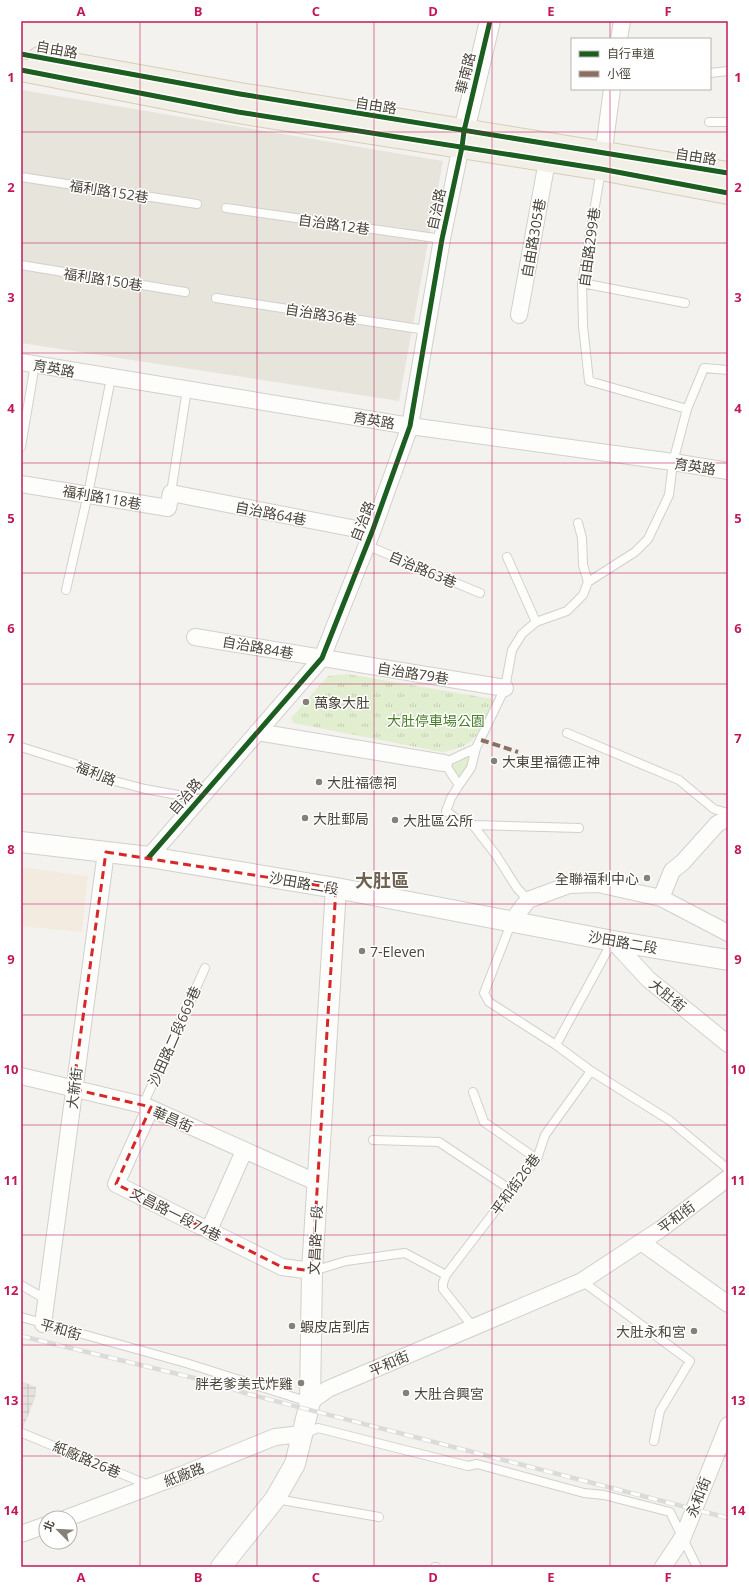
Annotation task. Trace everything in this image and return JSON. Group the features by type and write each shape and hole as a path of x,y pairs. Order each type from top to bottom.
{"main road":[{"name":"自由路","path":"21,54 240,94 463,139 602,162 728,174"},
{"name":"自由路","path":"21,70 238,112 463,139 547,162 602,162 728,193"}],"street":[{"name":"華南路","path":"463,139 490,21"},
{"path":"619,38 622,21"},
{"path":"602,162 612,90"},
{"name":"自治路","path":"148,856 322,658 369,539 410,426 442,239 463,139"},
{"name":"自由路305巷","path":"519,315 547,162"},
{"name":"育英路","path":"28,363 111,378 410,426 673,462 728,471"},
{"name":"福利路118巷","path":"21,484 168,508 171,493"},
{"name":"自治路64巷","path":"171,493 369,539"},
{"name":"自治路84巷","path":"195,637 322,658"},
{"name":"自治路79巷","path":"322,658 505,688"},
{"path":"257,732 444,763"},
{"path":"662,898 672,871 683,862 716,824 728,818"},
{"name":"沙田路二段","path":"21,842 148,856 336,888 613,941 728,960"},
{"name":"大新街","path":"43,1324 73,1089 106,852"},
{"path":"512,921 528,900 569,885 598,884 662,898 728,933"},
{"name":"文昌路一段","path":"220,1567 275,1499 295,1464 310,1402 312,1271 336,888"},
{"name":"大肚街","path":"613,941 648,979 728,1044"},
{"name":"華昌街","path":"21,1076 146,1107 318,1183"},
{"name":"文昌路一段74巷","path":"146,1107 116,1184 282,1267 312,1271"},
{"path":"209,1230 244,1151"},
{"name":"平和街","path":"310,1402 328,1389 582,1281 661,1229 728,1178"},
{"path":"641,1242 728,1304"},
{"name":"永和街","path":"663,1567 683,1537 728,1424"},
{"name":"紙廠路","path":"78,1514 275,1437 302,1434"},
{"path":"21,1534 38,1528"}],"lane":[{"path":"711,73 728,72"},
{"path":"709,122 728,122"},
{"name":"自由路299巷","path":"602,162 582,283 583,326 589,381 687,409"},
{"name":"福利路152巷","path":"21,177 198,204"},
{"name":"自治路12巷","path":"226,208 442,239"},
{"name":"福利路150巷","path":"21,265 185,292"},
{"path":"582,283 685,303"},
{"name":"自治路36巷","path":"216,298 426,330"},
{"path":"21,447 28,363"},
{"path":"579,828 473,825 458,820 446,811 451,798 471,768 476,748 505,688 512,650 522,634 536,622 567,611 583,595 588,582 635,552 648,539 669,494 673,462 687,409 704,368 728,370"},
{"path":"66,590 88,494 111,378"},
{"path":"171,493 187,389"},
{"path":"578,523 582,538 582,565 588,582"},
{"name":"自治路63巷","path":"369,539 480,593"},
{"path":"507,557 536,622"},
{"path":"567,733 679,780 714,809 728,813"},
{"name":"福利路","path":"21,747 75,764 99,777 145,789 178,795 195,803"},
{"path":"459,785 444,763 476,748"},
{"path":"473,825 496,855 517,888 528,900"},
{"path":"512,921 484,993 489,1002 556,1045 591,1071 669,1120 728,1169"},
{"path":"556,1045 613,941"},
{"name":"沙田路二段669巷","path":"146,1107 205,968"},
{"name":"平和街26巷","path":"446,1275 511,1190 537,1159 545,1136 591,1071"},
{"path":"473,1092 484,1122 537,1159"},
{"path":"374,1140 439,1142 511,1190"},
{"path":"312,1271 346,1261 405,1253 446,1275 443,1283 443,1289 473,1327"},
{"path":"582,1281 690,1361 660,1411 654,1441"},
{"path":"21,1285 47,1300"},
{"name":"平和街","path":"21,1317 186,1363 310,1402"},
{"path":"302,1434 318,1428 468,1466 477,1464 584,1493 604,1495 670,1512 697,1567"},
{"name":"紙廠路26巷","path":"22,1432 151,1486"},
{"path":"275,1499 379,1517"}],"highlighted area":[{"path":"106,852 336,888 312,1271 282,1267 116,1184 151,1107 73,1089"}],"shaded area":[{"path":"22,90 443,161 399,401 21,343"},
{"path":"21,867 88,876 82,932 21,926"},
{"path":"21,1381 36,1387 35,1398 21,1433"}],"green space":[{"name":"大肚停車場公園","path":"347,674 493,699 493,707 474,738 464,746 442,752 293,723 291,718 328,676"},
{"path":"467,756 470,762 464,774 458,777 451,767 451,764"}],"railway":[{"path":"21,1336 219,1384 248,1394 728,1518"}],"marked path":[{"path":"481,740 518,752"}],"cycle path":[{"path":"149,857 322,658 372,532 410,426 442,239 462,147 464,131 490,21"},
{"path":"21,54 240,94 728,173"},
{"path":"21,70 238,112 601,169 728,193"}],"place":[{"name":"萬象大肚","path":"306,702"},
{"name":"大東里福德正神","path":"494,761"},
{"name":"大肚福德祠","path":"319,782"},
{"name":"大肚郵局","path":"305,818"},
{"name":"大肚區公所","path":"395,820"},
{"name":"全聯福利中心","path":"647,878"},
{"name":"7-Eleven","path":"362,951"},
{"name":"蝦皮店到店","path":"292,1326"},
{"name":"大肚永和宮","path":"694,1331"},
{"name":"胖老爹美式炸雞","path":"301,1383"},
{"name":"大肚合興宮","path":"406,1393"}],"district":[{"name":"大肚區","path":"382,880"}]}
